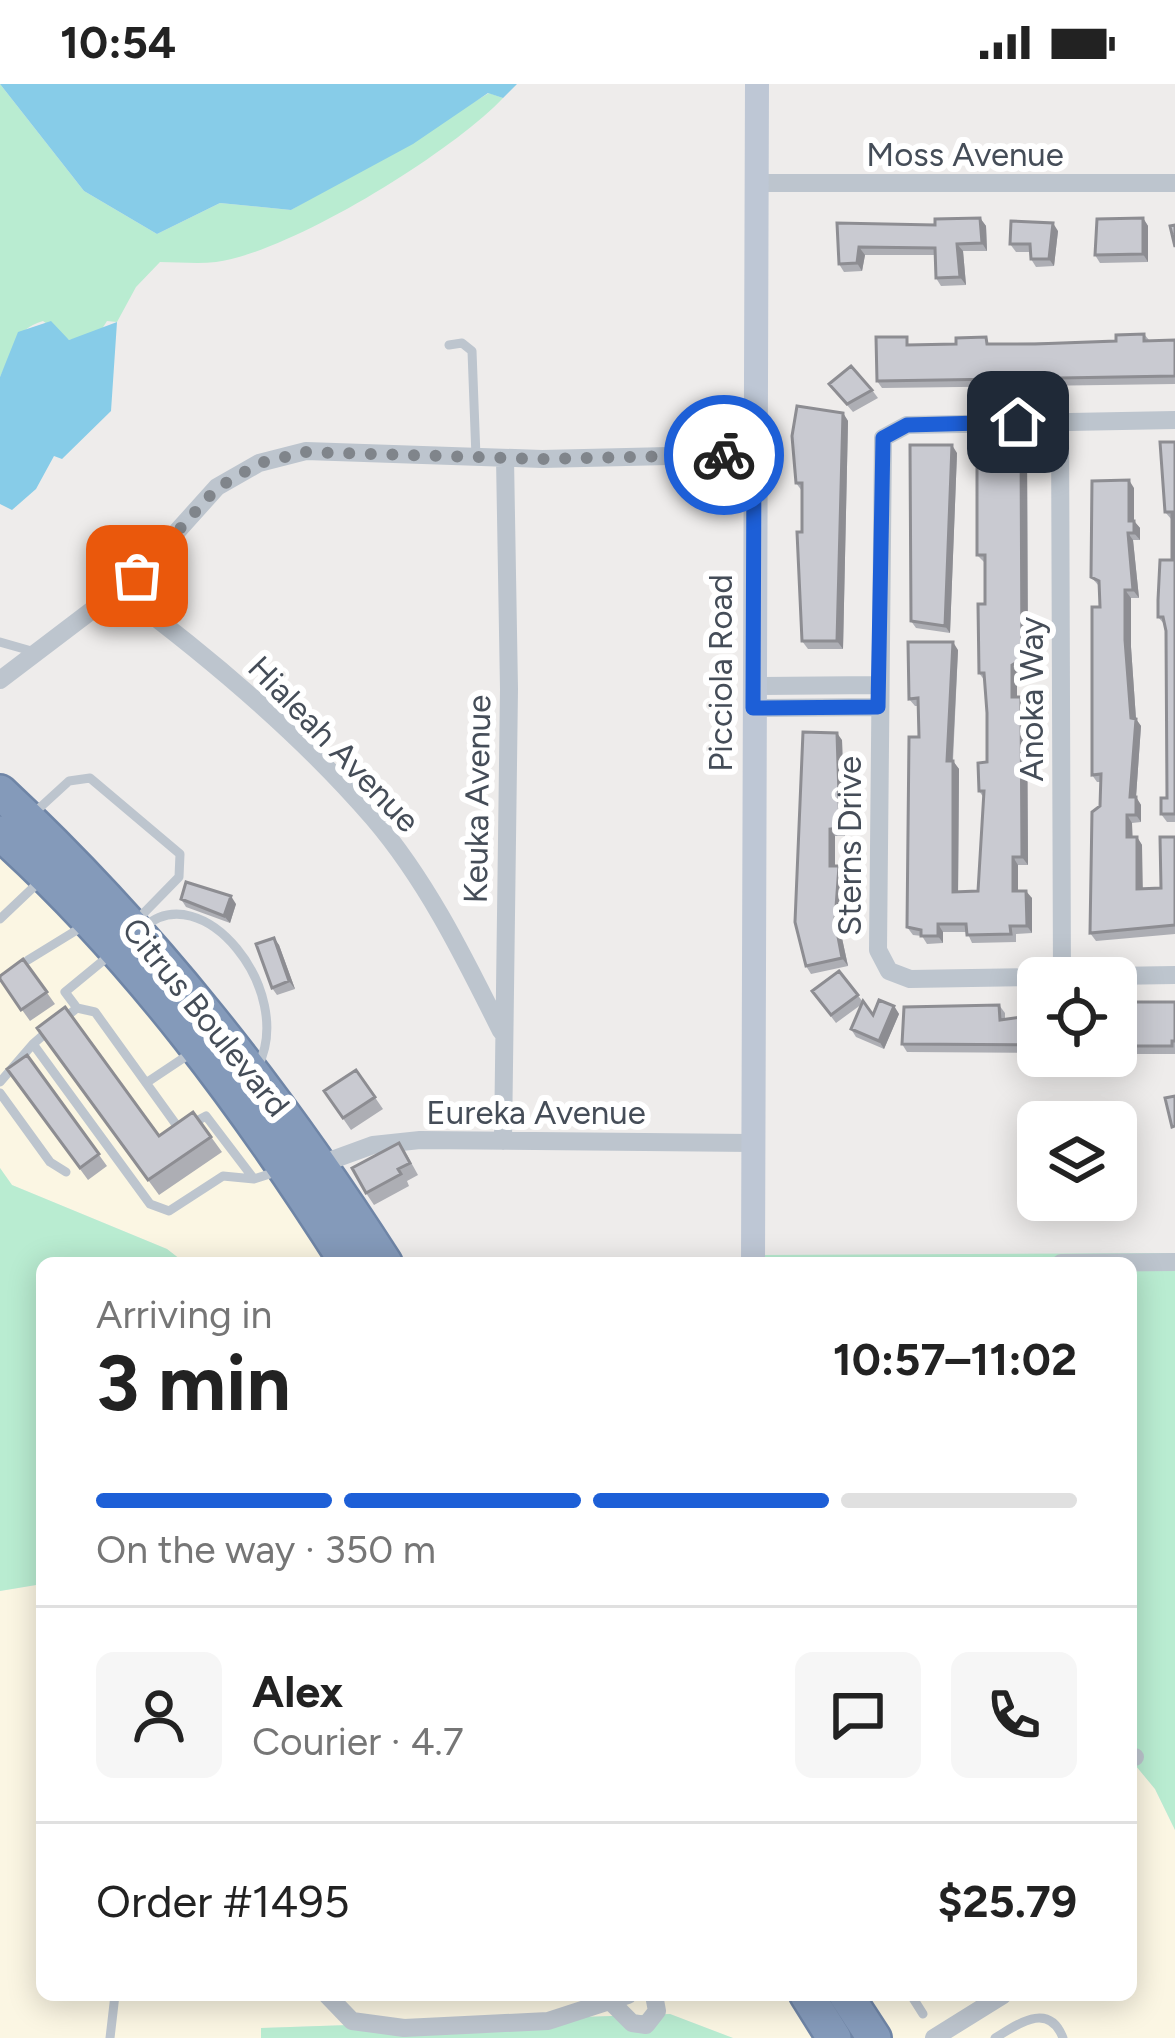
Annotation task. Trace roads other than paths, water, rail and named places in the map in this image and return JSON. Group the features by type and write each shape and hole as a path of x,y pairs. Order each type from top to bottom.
{"highway":[{"name":"Citrus Boulevard","path":"0,792 10,821 128,936 254,1070 381,1257"},
{"name":"Citrus Boulevard","path":"56,868 88,923 128,936 172,1019 197,1049 269,1174 342,1257"},
{"path":"172,1019 217,1054 293,1150 321,1164"},
{"path":"269,1174 318,1185 367,1257"},
{"path":"811,2001 834,2038"},
{"path":"850,2001 874,2038"}],"street":[{"name":"Picciola Road","path":"753,1257 758,84"},
{"name":"Moss Avenue","path":"755,183 1175,183"},
{"name":"Sterns Drive","path":"1017,977 910,979 882,961 878,685 883,438 907,425 1175,421"},
{"name":"Anoka Way","path":"1060,422 1062,957"},
{"path":"0,680 119,590 217,488 260,463 306,452 505,458 754,454"},
{"name":"Keuka Avenue","path":"503,1142 508,689 505,458"},
{"name":"Hialeah Avenue","path":"119,590 261,706 373,818 436,905 503,1035"},
{"path":"753,697 878,685"},
{"path":"753,697 878,707"},
{"name":"Sterns Drive","path":"1137,975 1175,975"},
{"name":"Eureka Avenue","path":"321,1164 374,1145 753,1143"},
{"path":"1137,1262 1175,1262"},
{"path":"333,2001 352,2021 404,2028 548,2021 603,2001"},
{"path":"617,2001 632,2023 646,2025 657,2011 655,2001"},
{"path":"934,2038 993,2001"}],"lane":[{"path":"449,345 462,344 472,351 476,457"},
{"path":"0,642 37,653"},
{"path":"10,821 69,781 90,778 180,854 179,877 128,936 65,992 77,1008 95,1012 180,1130 206,1116 269,1174"},
{"path":"0,919 56,868"},
{"path":"0,895 12,906"},
{"path":"128,936 151,921 190,920 241,946 262,987 267,1039 254,1070"},
{"path":"28,960 88,923"},
{"path":"0,1082 33,1044 77,1008"},
{"path":"33,1044 150,1204 169,1211 223,1176 269,1174"},
{"path":"146,1084 197,1049"},
{"path":"0,1093 50,1162 66,1172"},
{"path":"110,2038 114,2001"},
{"path":"915,2001 923,2014"},
{"path":"994,2038 1027,2018 1043,2017 1053,2021 1063,2038"}],"water":[{"path":"0,84 517,84 503,98 488,93 413,144 291,210 220,203 157,234 84,191"},
{"path":"51,321 69,340 117,322 111,411 62,459 54,456 36,489 12,510 0,504 0,377 18,332"}]}
